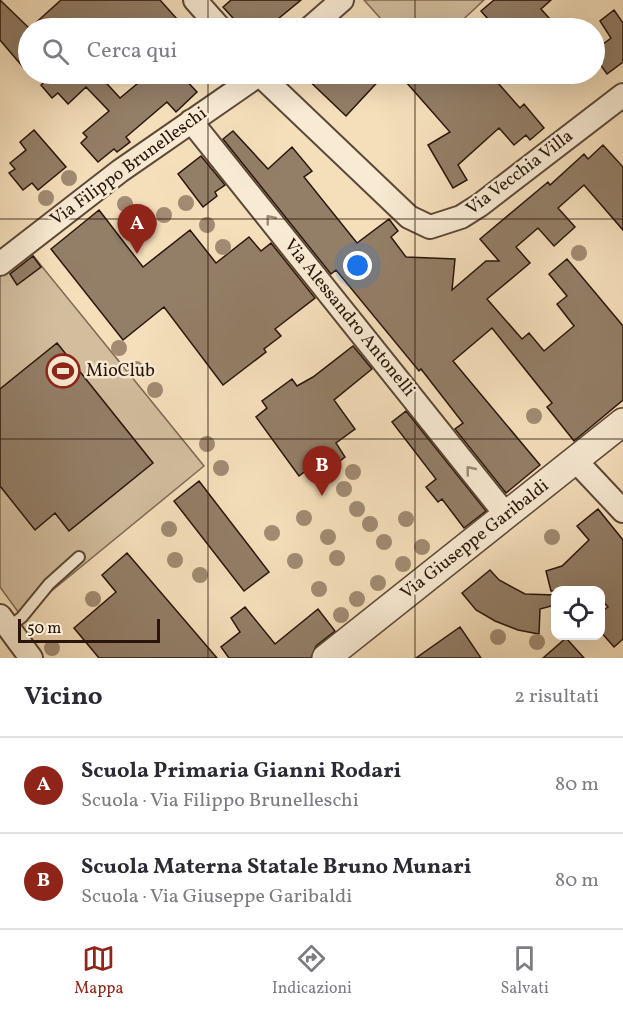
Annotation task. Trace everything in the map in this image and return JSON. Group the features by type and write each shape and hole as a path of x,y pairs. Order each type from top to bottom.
{"street":[{"path":"195,0 211,18"},
{"path":"321,18 342,0"},
{"name":"Via Filippo Brunelleschi","path":"0,264 120,171 245,84"},
{"name":"Via Vecchia Villa","path":"270,84 409,217 430,227 461,217 623,94"},
{"name":"Via Alessandro Antonelli","path":"191,121 507,516"},
{"name":"Via Giuseppe Garibaldi","path":"326,658 623,422"},
{"path":"576,461 623,512"},
{"path":"4,622 31,658"}],"lane":[{"path":"4,622 22,617 49,584 79,557"}],"shaded area":[{"path":"364,0 484,0 465,18 380,18"},
{"name":"MioClub","path":"31,253 204,466 21,616 0,587 0,277"}],"building":[{"path":"0,0 19,18 18,61 0,40"},
{"path":"61,0 160,0 176,18 41,18"},
{"path":"231,0 301,0 279,18 233,18 223,7"},
{"path":"494,0 551,0 541,9 549,18 487,18 481,11"},
{"path":"614,10 623,23 623,62 607,74 605,71 605,42 611,38 605,29 604,18"},
{"path":"107,84 120,98 137,84 189,84 197,92 176,112 167,102 126,137 130,142 117,152 114,149 98,162 81,143 87,137 83,133 109,111 86,87 68,104 58,93 52,98 41,85"},
{"path":"312,84 376,84 346,116"},
{"path":"408,84 499,84 520,108 524,104 544,128 530,140 526,135 514,145 499,128 458,165 467,180 453,188 428,145 450,132"},
{"path":"34,130 66,167 38,190 32,183 23,190 9,173 15,169 10,163 26,150 20,142"},
{"path":"233,131 268,169 292,147 312,171 304,177 357,243 389,219 398,231 391,237 406,257 455,259 452,290 486,261 499,261 480,239 548,182 550,185 584,154 588,159 603,145 623,167 623,230 584,185 558,208 575,227 554,246 538,228 516,247 530,263 487,299 522,339 529,333 544,351 574,326 557,304 567,296 549,274 567,259 623,326 623,400 574,441 547,407 552,403 492,328 453,361 540,465 506,493 455,429 463,423 421,369 419,371 336,270 331,274 223,139"},
{"path":"201,156 225,185 215,192 217,196 203,207 178,174"},
{"path":"99,210 143,267 190,230 216,263 249,237 261,251 271,243 315,298 275,329 281,336 264,349 266,352 223,385 164,307 123,340 51,249"},
{"path":"33,256 41,267 17,285 10,274"},
{"path":"57,343 153,463 69,531 55,513 35,530 0,486 0,389"},
{"path":"353,346 372,369 334,400 355,429 336,443 345,457 328,470 320,460 299,476 256,417 267,408 262,401 292,379 297,386 313,377"},
{"path":"406,411 486,511 464,528 442,499 438,502 426,487 436,479 392,422"},
{"path":"199,481 269,572 244,591 174,501"},
{"path":"598,509 623,540 623,639 614,647 605,637 605,609 608,607 605,604 605,586 551,586 551,591 546,571 562,566 589,540 577,526"},
{"path":"127,553 217,658 99,658 74,628 116,592 102,575"},
{"path":"490,570 499,580 525,594 551,595 551,606 540,609 539,634 518,630 495,621 476,610 462,593"},
{"path":"245,607 275,644 318,609 335,631 316,646 311,658 229,658 221,647 240,632 231,618"},
{"path":"460,627 481,658 416,658"},
{"path":"564,640 568,640 584,658 543,658"}],"place":[{"name":"Scuola Primaria Gianni Rodari","path":"137,254"},
{"name":"MioClub","path":"63,371"},
{"name":"Scuola Materna Statale Bruno Munari","path":"322,496"}]}
